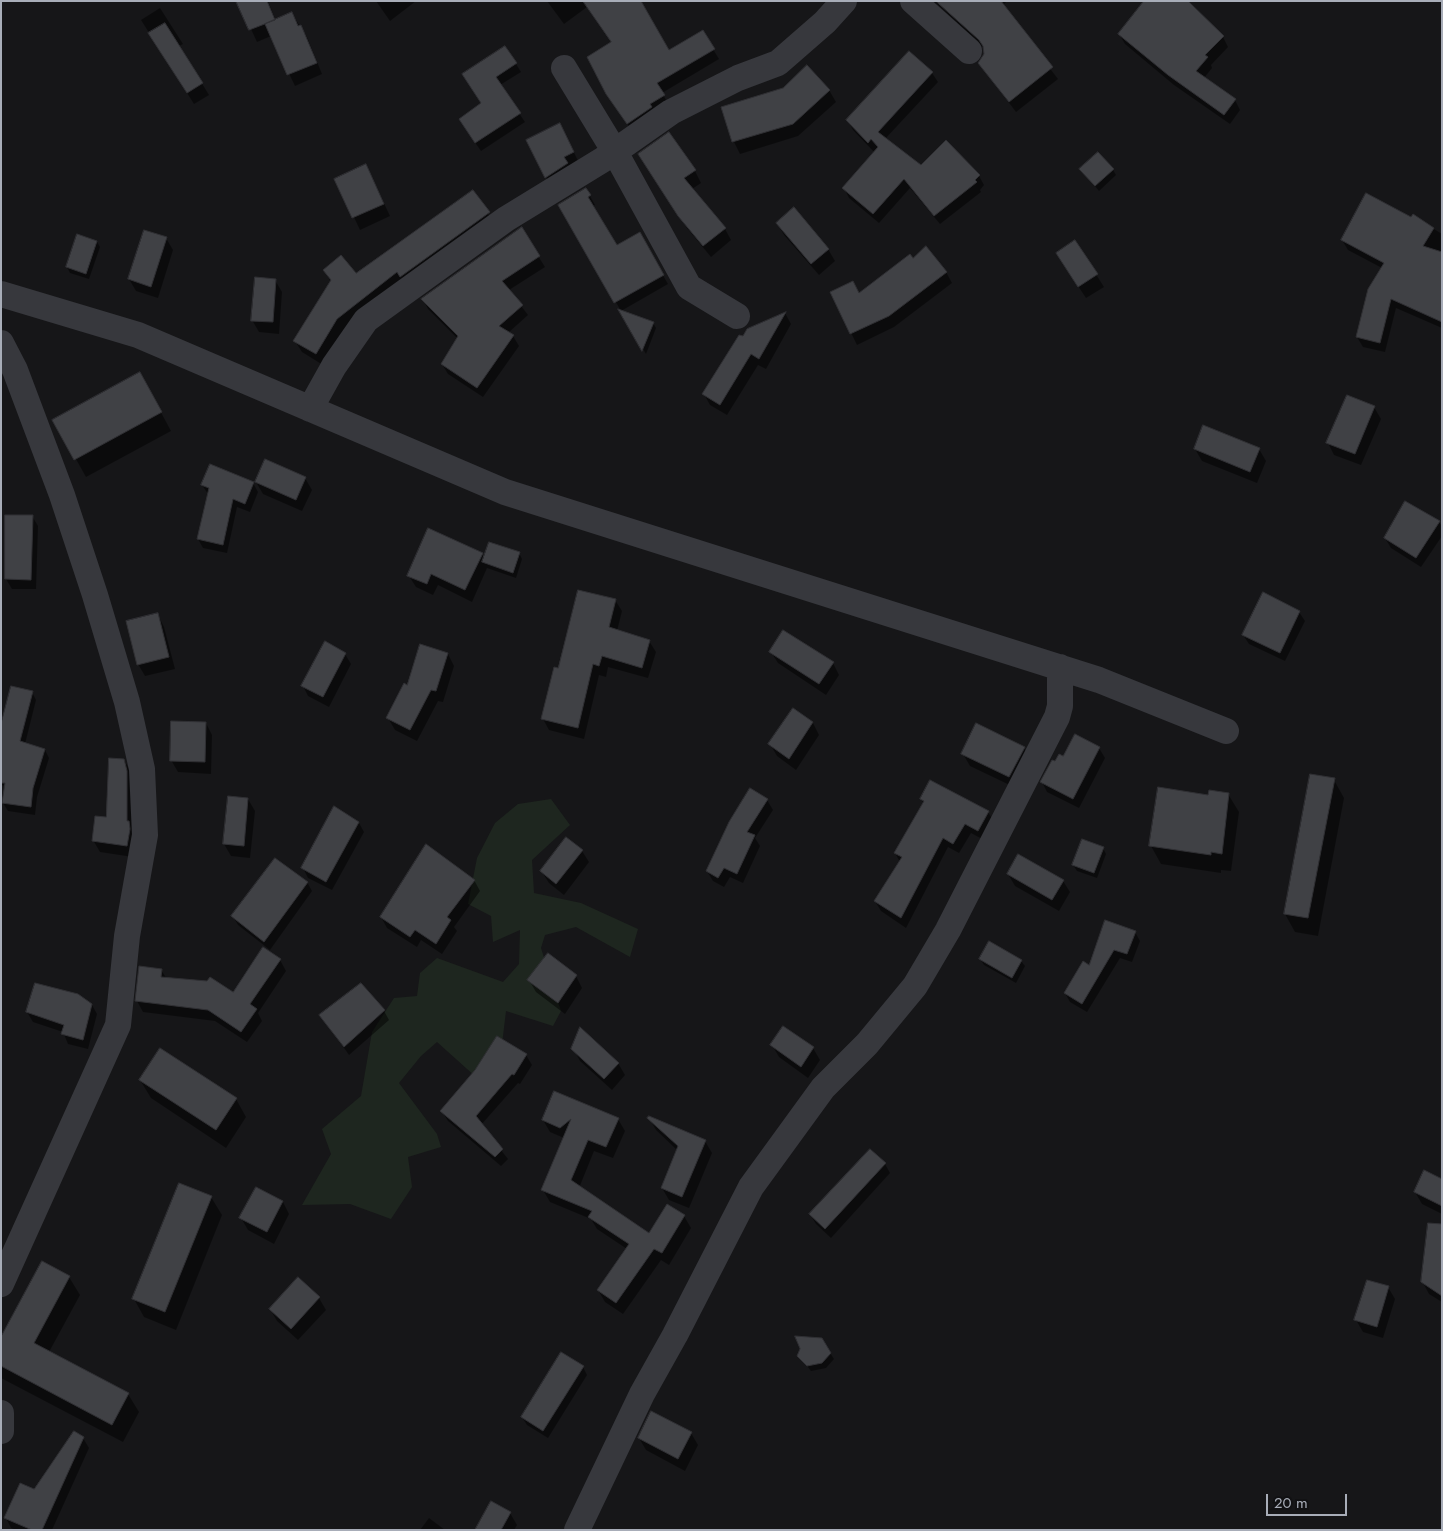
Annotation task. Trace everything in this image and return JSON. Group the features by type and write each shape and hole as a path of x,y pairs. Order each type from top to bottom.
{"street":[{"path":"310,409 334,366 366,320 506,219 615,152 671,112 738,78 778,63 825,22 844,1"},
{"path":"913,1 969,52"},
{"path":"564,68 615,152 689,287 737,316"},
{"path":"1,294 138,335 505,492 1060,667 1179,710 1226,731"},
{"path":"1,343 15,370 62,494 95,595 126,702 142,769 145,834 127,936 118,1025 1,1284"},
{"path":"577,1530 642,1394 675,1335 751,1187 823,1088 866,1044 915,986 948,930 1057,717 1060,706 1060,667"},
{"path":"1,1413 1,1432"}],"shaded area":[{"path":"551,799 570,825 532,860 534,893 581,903 638,929 630,957 576,927 545,935 541,948 561,1011 553,1026 506,1011 496,1095 437,1042 421,1056 399,1083 437,1134 441,1147 408,1157 412,1187 391,1219 350,1204 302,1205 331,1154 322,1129 361,1096 372,1032 394,998 417,996 420,973 437,958 503,982 519,964 520,930 493,942 491,916 468,904 477,858 495,823 518,804"}],"building":[{"path":"236,1 267,1 275,20 249,30"},
{"path":"583,1 641,1 669,50 703,30 715,49 657,83 665,95 650,104 652,107 627,124 606,94 587,57 611,42"},
{"path":"936,1 1001,1 1053,67 1009,102 978,63 984,54 983,46 979,40"},
{"path":"1144,1 1188,1 1224,36 1205,55 1208,57 1196,71 1236,99 1224,115 1168,75 1118,34"},
{"path":"292,12 298,26 301,25 317,63 287,75 265,24"},
{"path":"165,23 203,83 187,93 148,33"},
{"path":"505,46 517,63 496,77 521,113 475,143 459,119 481,103 462,74"},
{"path":"909,51 933,72 878,132 921,165 946,140 980,175 975,180 977,182 934,216 904,179 873,214 842,188 878,147 871,139 868,143 846,120"},
{"path":"807,65 830,90 793,124 732,142 721,107 783,88"},
{"path":"560,123 574,152 564,157 568,163 545,178 526,140"},
{"path":"669,132 696,170 684,178 726,228 703,246 678,216 638,154"},
{"path":"1098,152 1114,169 1095,186 1079,169"},
{"path":"366,164 384,204 352,218 334,179"},
{"path":"586,188 591,195 588,197 617,245 640,232 664,275 614,303 558,205"},
{"path":"473,190 490,212 400,277 397,272 337,319 316,354 293,341 331,280 323,270 341,255 356,273"},
{"path":"1366,193 1411,217 1413,214 1434,228 1423,246 1442,252 1442,322 1391,299 1380,343 1356,337 1368,289 1384,263 1341,240"},
{"path":"794,207 829,249 811,264 776,223"},
{"path":"522,227 540,256 502,281 523,305 499,326 514,335 477,388 441,364 458,336 421,299"},
{"path":"144,230 167,237 151,287 128,279"},
{"path":"77,234 97,241 86,274 66,267"},
{"path":"1075,240 1098,274 1078,287 1056,253"},
{"path":"926,246 947,272 889,316 850,334 830,292 853,281 859,293 910,254 913,258"},
{"path":"255,277 276,279 273,322 251,321"},
{"path":"618,309 654,322 642,351"},
{"path":"786,312 759,359 751,354 720,405 702,394 739,335 743,336 747,329"},
{"path":"140,372 162,412 74,460 52,420"},
{"path":"1347,395 1375,406 1355,454 1326,443"},
{"path":"1203,425 1260,448 1250,472 1194,449"},
{"path":"265,459 306,477 296,500 255,482"},
{"path":"210,464 254,482 245,504 233,499 223,545 197,539 209,488 201,485"},
{"path":"1405,501 1440,521 1416,558 1384,538"},
{"path":"5,515 33,515 31,580 5,579"},
{"path":"428,528 483,553 465,590 431,574 427,584 407,576"},
{"path":"489,542 520,552 513,573 482,562"},
{"path":"578,590 616,599 609,627 650,640 642,668 602,656 599,666 593,664 578,728 541,719 554,667 558,668"},
{"path":"1263,592 1300,611 1280,653 1242,635"},
{"path":"158,613 169,657 137,665 126,621"},
{"path":"783,630 834,662 819,684 769,652"},
{"path":"325,641 346,653 323,697 301,686"},
{"path":"420,644 448,653 436,691 431,690 410,730 386,718 404,683 407,685"},
{"path":"11,686 33,691 20,741 45,749 33,788 31,807 2,803 5,783 1,783 1,724"},
{"path":"793,708 813,722 789,759 768,744"},
{"path":"171,721 206,722 205,762 170,761"},
{"path":"976,723 1025,747 1009,777 961,754"},
{"path":"1075,734 1100,747 1073,799 1040,782 1052,760 1055,761 1059,754 1063,756"},
{"path":"109,758 124,759 127,771 127,821 129,821 130,829 127,846 92,841 95,816 106,817"},
{"path":"1310,774 1335,778 1308,918 1284,914"},
{"path":"930,780 989,811 978,831 965,824 953,844 943,838 901,918 874,901 902,857 894,853 924,801 920,799"},
{"path":"1158,787 1208,795 1209,790 1229,793 1222,854 1211,852 1211,855 1149,846"},
{"path":"750,788 768,799 747,832 755,835 737,874 724,868 718,878 706,871 729,822"},
{"path":"228,796 248,798 244,846 223,844"},
{"path":"334,806 359,822 326,882 301,868"},
{"path":"566,837 583,850 556,884 540,871"},
{"path":"1082,839 1104,847 1094,873 1072,865"},
{"path":"426,844 475,880 447,917 451,920 436,944 415,930 410,937 380,917"},
{"path":"1018,854 1064,880 1052,900 1007,874"},
{"path":"275,858 308,882 264,942 231,916"},
{"path":"1105,920 1136,931 1127,954 1114,950 1082,1004 1064,993 1083,961 1089,965"},
{"path":"989,941 1022,960 1012,978 979,959"},
{"path":"263,947 281,959 250,1004 257,1009 241,1032 208,1010 135,1001 139,966 162,969 161,977 207,981 210,977 233,992"},
{"path":"548,953 577,975 558,1003 527,980"},
{"path":"35,983 78,994 92,1004 83,1040 61,1034 64,1025 26,1012"},
{"path":"361,983 385,1010 344,1047 319,1015"},
{"path":"783,1026 814,1047 801,1067 770,1045"},
{"path":"580,1027 619,1063 604,1079 571,1049"},
{"path":"497,1036 527,1054 514,1075 512,1074 476,1116 503,1149 495,1157 440,1111 475,1070"},
{"path":"160,1048 237,1098 216,1130 139,1080"},
{"path":"554,1091 619,1118 606,1147 588,1140 571,1180 649,1233 667,1204 685,1215 662,1253 654,1249 616,1303 597,1290 629,1244 588,1217 592,1211 541,1190 571,1119 560,1128 542,1120"},
{"path":"649,1116 706,1140 682,1197 661,1188 678,1146 647,1118"},
{"path":"870,1149 886,1163 825,1229 809,1214"},
{"path":"1424,1170 1442,1179 1442,1206 1414,1192"},
{"path":"179,1183 212,1196 165,1312 132,1299"},
{"path":"256,1187 283,1201 267,1232 239,1218"},
{"path":"1428,1223 1442,1224 1442,1296 1421,1282"},
{"path":"42,1261 70,1276 34,1343 129,1393 112,1425 1,1366 1,1337"},
{"path":"298,1277 320,1297 291,1329 269,1309"},
{"path":"1367,1280 1389,1286 1377,1327 1354,1320"},
{"path":"795,1336 822,1338 831,1353 822,1363 807,1366 797,1356 800,1349"},
{"path":"561,1352 584,1366 543,1431 521,1417"},
{"path":"651,1411 692,1432 678,1459 638,1438"},
{"path":"74,1431 84,1437 42,1530 32,1530 4,1518 20,1483 34,1489"},
{"path":"491,1501 511,1512 501,1530 475,1530"}]}
